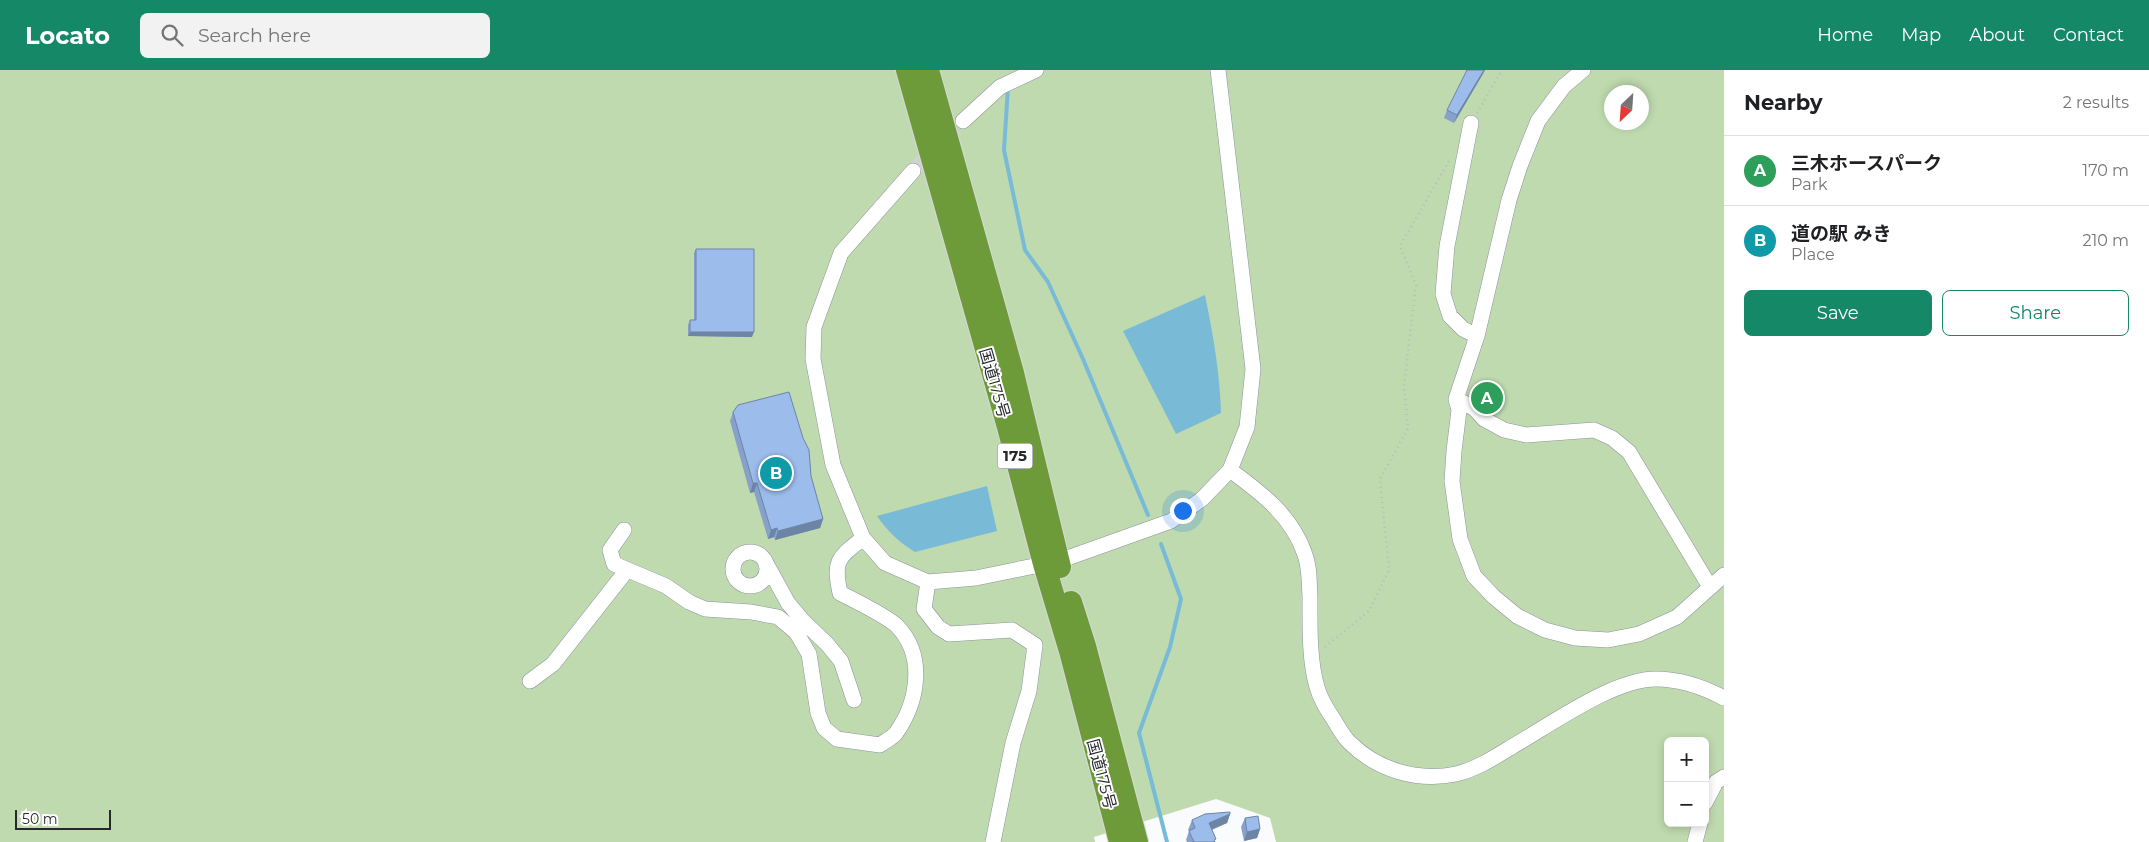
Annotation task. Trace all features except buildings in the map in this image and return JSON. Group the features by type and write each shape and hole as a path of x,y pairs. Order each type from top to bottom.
{"highway":[{"name":"国道175号","path":"907,70 1008,427 1051,562 1085,646 1137,842"},
{"name":"国道175号","path":"928,70 1013,373 1070,651 1120,842"}],"street":[{"path":"963,121 1000,87 1036,70"},
{"path":"914,171 841,253 814,327 813,359 833,466 863,538 885,563 928,582 976,578 1051,562 1171,522 1202,499 1230,470 1247,427 1253,369 1218,70"},
{"path":"1583,70 1564,86 1538,121 1508,200 1476,336 1456,399 1459,410 1452,481 1460,539 1474,576 1494,597 1517,616 1545,630 1575,638 1608,640 1639,634 1677,617 1724,575"},
{"path":"1471,123 1447,246 1443,294 1450,316 1463,329 1476,336"},
{"path":"1456,399 1474,408 1484,419 1504,430 1526,435 1594,430 1612,438 1629,452 1710,587"},
{"path":"1230,470 1268,499 1292,527 1305,553 1309,578 1312,653 1317,687 1327,711 1347,741 1368,759 1394,771 1424,777 1456,774 1482,764 1598,697 1628,684 1654,679 1676,681 1706,688 1724,698"},
{"path":"624,530 610,550 614,564 666,586 689,602 704,609 778,617 796,632 809,654 818,713 824,728 837,739 880,745 895,735 912,700 917,676 912,647 896,625 840,593 836,571 843,554 863,538"},
{"path":"766,564 764,580 754,586 748,586 738,581 734,572 735,562 738,558 747,553 759,555 766,564 788,603 842,660 854,700"},
{"path":"530,681 553,664 627,570"},
{"path":"928,582 924,609 938,627 950,634 1012,630 1035,646 1029,691 1013,742 993,842"},
{"path":"745,612 748,586"},
{"path":"1709,795 1716,782 1724,777"},
{"path":"1695,842 1699,827"}],"path":[{"path":"1471,123 1502,70"},
{"path":"1312,653 1323,649 1369,611 1389,570 1380,479 1408,428 1404,386 1416,285 1400,246 1451,157"}],"green space":[{"path":"0,70 1724,70 1724,842 1276,842 1270,818 1216,799 1094,837 1095,842 0,842"}],"water":[{"path":"1205,295 1216,354 1221,413 1176,434 1123,331"},
{"path":"987,486 997,531 915,552 894,536 877,516"}],"waterway":[{"path":"1008,87 1004,150 1025,250 1048,282 1083,359 1148,515"},
{"path":"1161,544 1181,599 1170,647 1139,733 1167,842"}],"tunnel":[{"path":"913,171 963,121"}],"place":[{"name":"三木ホースパーク","path":"1487,398"},
{"name":"道の駅 みき","path":"776,473"}]}
